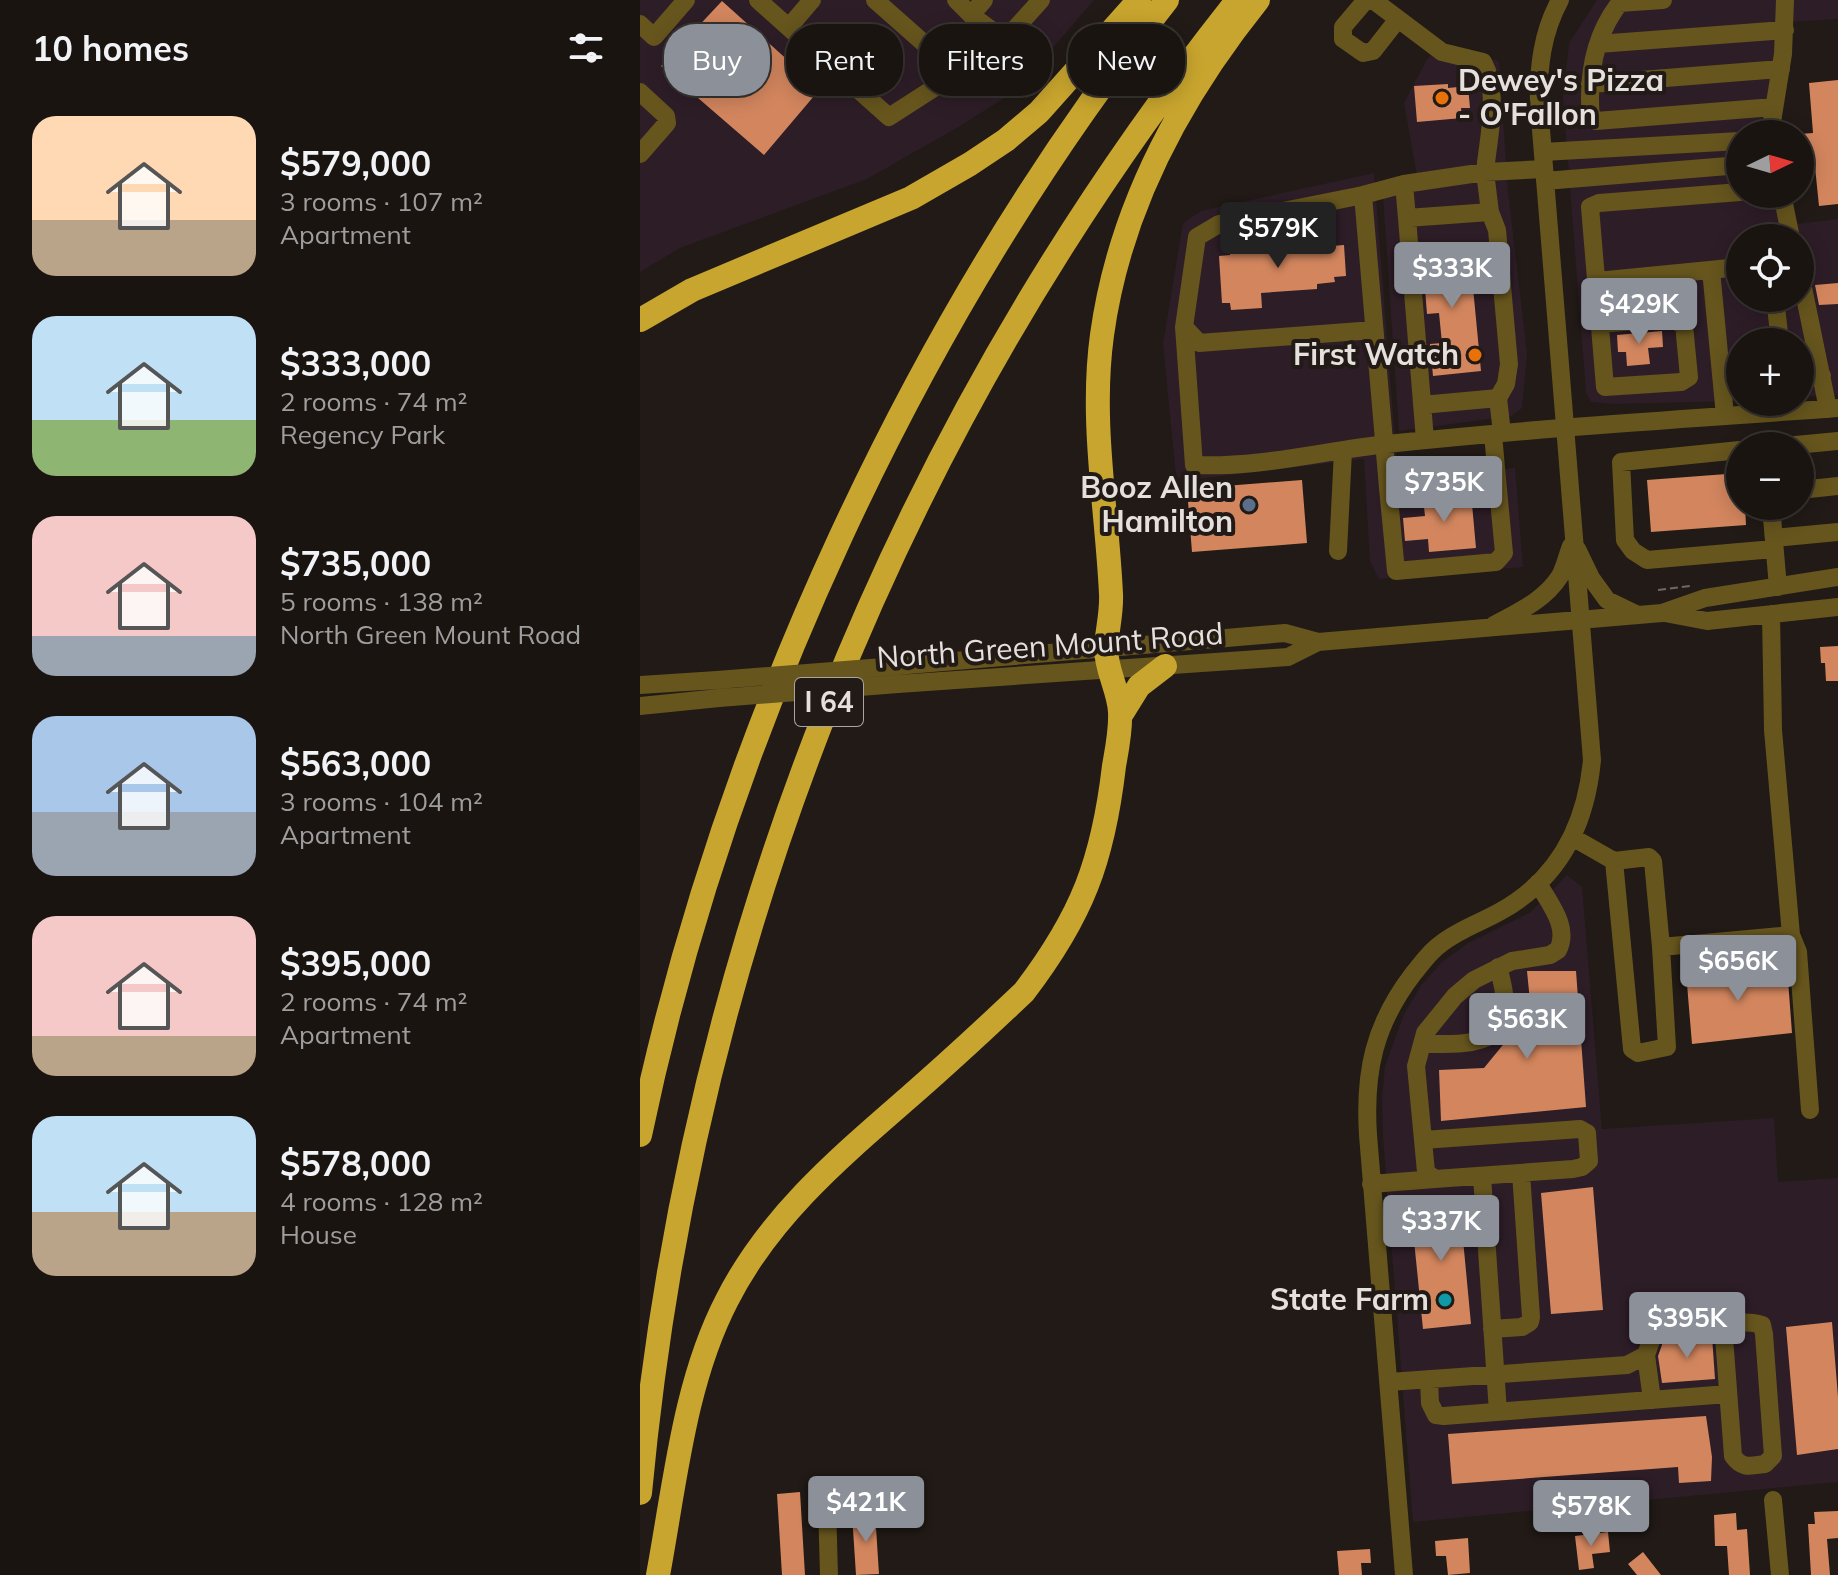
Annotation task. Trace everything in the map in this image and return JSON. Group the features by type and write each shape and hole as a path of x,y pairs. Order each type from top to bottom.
{"highway":[{"path":"640,320 692,290 911,198 970,164 1006,140 1039,112 1139,0"},
{"name":"I 64","path":"640,1135 672,1004 722,839 749,760 834,553 877,462 981,272 1074,129 1167,0"},
{"name":"I 64","path":"640,1493 667,1277 709,1076 767,872 827,707 883,574 924,487 1016,318 1123,154 1237,0"},
{"path":"658,1575 686,1423 713,1332 726,1300 747,1263 798,1198 1024,992 1074,920 1092,874 1108,816 1121,715 1107,658 1111,596 1099,462 1102,336 1117,267 1137,200 1201,76 1258,0"},
{"path":"1121,715 1139,686 1165,666"}],"street":[{"path":"640,24 654,37 686,0"},
{"path":"758,0 786,24"},
{"path":"792,24 812,0"},
{"path":"875,0 902,24"},
{"path":"956,0 1005,40 1041,0"},
{"path":"971,15 984,0"},
{"path":"1366,0 1343,27 1343,39 1363,53 1373,51 1398,19"},
{"path":"1363,195 1396,571 1496,562 1504,553 1497,479 1498,398 1506,384 1509,364 1497,230 1490,212 1485,172 1491,102 1490,74 1483,62 1442,52 1373,0"},
{"path":"1404,1575 1366,1108 1371,1055 1378,1032 1396,996 1421,963 1441,943 1504,910 1547,875 1580,822 1589,790 1592,760 1538,72 1544,41 1560,0"},
{"path":"1663,0 1621,2 1609,16 1593,61 1591,119 1774,107"},
{"path":"1772,120 1781,69 1785,0"},
{"path":"866,96 889,117 948,79 953,69 903,25"},
{"path":"1598,44 1785,30"},
{"path":"1590,84 1781,69"},
{"path":"640,92 666,116 667,123 640,154"},
{"path":"1600,324 1620,322 1634,304 1655,303 1669,318 1684,325 1689,377 1564,429 1383,444 1233,467 1194,465 1184,327 1197,237 1219,224 1404,184 1726,143"},
{"path":"1544,167 1726,165"},
{"path":"1404,184 1425,440"},
{"path":"1726,193 1599,203 1590,207 1605,387 1622,404 1685,418 1833,408 1822,376 1808,312"},
{"path":"1407,218 1490,212"},
{"path":"1597,281 1726,268"},
{"path":"1711,270 1726,356"},
{"path":"1184,327 1199,343 1374,330"},
{"path":"1814,377 1822,376"},
{"path":"1681,382 1685,418"},
{"path":"1422,405 1498,398"},
{"path":"1725,416 1726,411"},
{"path":"1814,443 1838,441"},
{"path":"1338,551 1343,451"},
{"path":"1726,451 1621,462 1625,540 1633,551 1647,560 1774,544 1838,532"},
{"path":"1388,488 1497,479"},
{"path":"1814,489 1838,486"},
{"path":"1772,520 1778,587"},
{"path":"1573,540 1591,578 1607,600 1638,615"},
{"path":"1488,628 1528,607 1546,592 1560,576 1573,540"},
{"name":"North Green Mount Road","path":"640,685 718,689 1107,658 1285,633 1318,642 1579,621 1662,613 1705,598 1838,577"},
{"name":"North Green Mount Road","path":"1662,613 1707,621 1838,607"},
{"path":"1771,614 1773,730 1791,935 1798,952 1810,1110"},
{"name":"North Green Mount Road","path":"1107,658 1165,666 1288,657 1318,642"},
{"name":"North Green Mount Road","path":"640,706 718,689"},
{"path":"1572,837 1614,861 1649,857 1653,861 1667,1047 1638,1053 1632,1049 1614,861"},
{"path":"1435,1179 1426,1172 1416,1066 1425,1033 1455,996 1474,980 1512,961 1550,955 1558,950 1561,945 1558,917 1538,883"},
{"path":"1661,947 1791,935"},
{"path":"1422,1044 1466,1045 1483,1041 1495,1033 1507,1009 1498,967"},
{"path":"1371,1184 1582,1167 1589,1161 1587,1133 1580,1129 1423,1140"},
{"path":"1492,1329 1522,1327 1530,1322 1531,1317 1521,1173"},
{"path":"1482,1176 1498,1412"},
{"path":"1652,1400 1646,1355 1654,1332 1723,1324 1752,1322 1762,1325 1773,1456 1765,1464 1745,1467 1733,1456 1723,1324"},
{"path":"1389,1382 1627,1365 1646,1355"},
{"path":"1429,1379 1430,1403 1436,1415 1728,1394"},
{"path":"1773,1500 1780,1575"},
{"path":"827,1505 829,1575"}],"shaded area":[{"path":"640,0 1094,0 1073,24 1068,24 1068,30 1052,49 1052,24 919,24 919,96 1008,96 867,179 680,248 640,272"},
{"path":"1597,0 1838,0 1838,19 1791,22 1775,120 1726,120 1726,208 1793,208 1797,224 1838,219 1838,395 1814,396 1814,328 1726,328 1726,401 1591,402 1586,393 1563,98 1569,43"},
{"path":"1442,45 1499,61 1508,191 1527,354 1522,408 1512,416 1399,431 1382,181 1417,176 1404,103 1427,59"},
{"path":"1374,173 1398,477 1515,468 1523,567 1379,579 1370,561 1364,459 1190,480 1176,477 1163,344 1183,223 1201,211"},
{"path":"1567,875 1582,887 1602,1129 1774,1118 1778,1182 1838,1178 1838,1482 1413,1522 1383,1137 1385,1066 1404,1014 1422,984 1442,962 1468,943 1531,912"}],"building":[{"path":"722,1 748,24 700,24"},
{"path":"770,44 786,58 786,96 814,96 764,155 696,96 770,96"},
{"path":"1838,80 1838,204 1819,206 1809,83"},
{"name":"Dewey's Pizza - O'Fallon","path":"1448,84 1448,88 1468,86 1470,108 1461,108 1462,118 1417,122 1414,86"},
{"path":"1296,239 1296,243 1331,241 1331,246 1344,245 1346,276 1334,277 1335,282 1317,284 1317,289 1261,293 1262,308 1231,310 1230,303 1222,303 1219,256 1230,255 1230,250 1254,249 1254,246 1275,245 1275,241"},
{"path":"1469,246 1481,371 1433,376 1430,344 1442,343 1439,313 1427,314 1422,251"},
{"path":"1838,283 1838,304 1819,305 1815,285"},
{"path":"1662,331 1663,347 1648,348 1650,364 1627,366 1626,352 1618,352 1617,335"},
{"path":"1726,474 1726,520 1746,520 1746,525 1651,532 1647,480"},
{"path":"1302,480 1307,543 1192,552 1187,489"},
{"path":"1471,493 1476,548 1429,552 1428,539 1405,541 1403,518 1425,516 1423,498"},
{"path":"1838,646 1838,681 1826,681 1820,647"},
{"path":"1728,964 1787,967 1792,1033 1692,1044 1686,972"},
{"path":"1527,971 1576,971 1586,1107 1441,1121 1439,1070 1484,1068 1511,1035 1533,1032"},
{"path":"1593,1187 1603,1310 1551,1314 1541,1193"},
{"path":"1459,1197 1471,1324 1423,1329 1410,1201"},
{"path":"1832,1322 1838,1397 1838,1449 1797,1455 1786,1327"},
{"path":"1712,1336 1715,1379 1662,1383 1658,1356 1663,1342"},
{"path":"1706,1416 1712,1457 1711,1481 1679,1483 1678,1467 1452,1484 1448,1434"},
{"path":"800,1492 805,1575 782,1575 777,1494"},
{"path":"1838,1511 1838,1538 1827,1539 1830,1575 1811,1575 1808,1524 1815,1524 1814,1512"},
{"path":"875,1512 879,1574 856,1575 852,1514"},
{"path":"1736,1513 1737,1530 1747,1529 1750,1575 1729,1575 1727,1546 1715,1546 1714,1515"},
{"path":"1608,1532 1610,1552 1592,1554 1594,1568 1579,1570 1575,1536"},
{"path":"1468,1538 1470,1573 1448,1575 1446,1556 1436,1556 1435,1541"},
{"path":"1370,1549 1371,1563 1361,1563 1362,1575 1339,1575 1337,1551"},
{"path":"1643,1552 1661,1575 1637,1575 1628,1564"}],"place":[{"name":"Dewey's Pizza - O'Fallon","path":"1442,98"},
{"name":"First Watch","path":"1475,355"},
{"name":"Booz Allen Hamilton","path":"1249,505"},
{"name":"State Farm","path":"1445,1300"}]}
